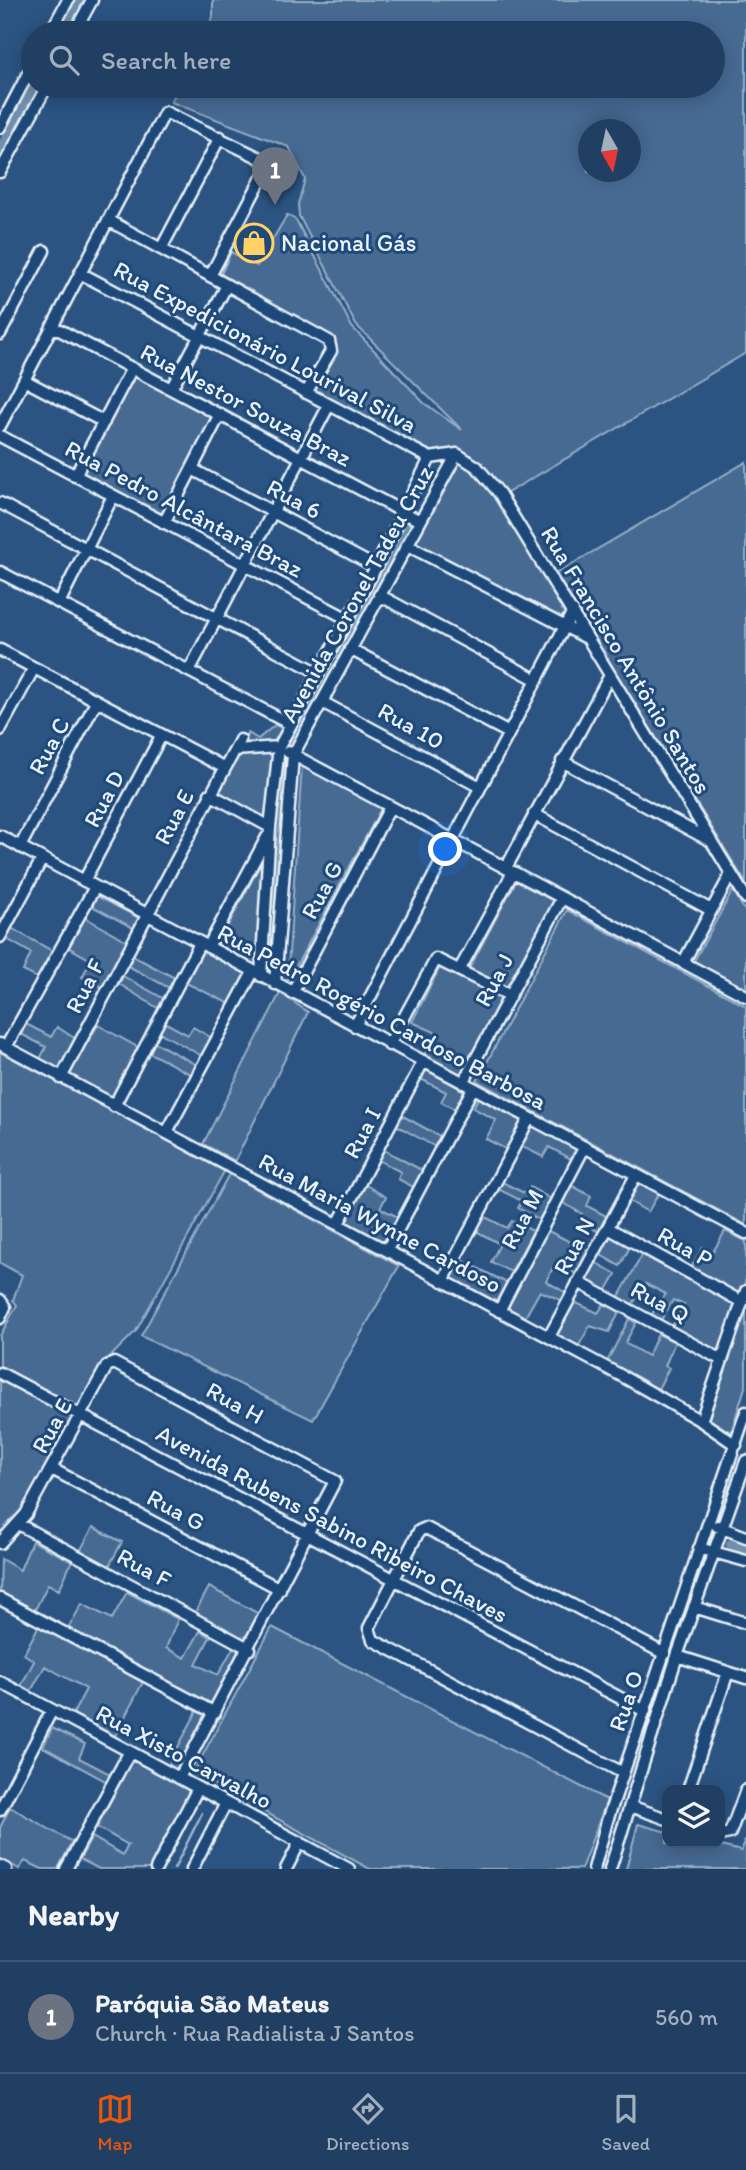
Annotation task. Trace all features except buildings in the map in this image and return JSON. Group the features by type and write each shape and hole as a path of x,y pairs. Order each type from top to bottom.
{"street":[{"path":"57,21 68,0"},
{"path":"81,21 92,0"},
{"path":"0,127 21,87"},
{"path":"0,172 40,98"},
{"path":"0,426 165,112 260,158 265,164 265,172 210,276"},
{"path":"161,249 219,137"},
{"path":"108,220 329,341 331,351 306,393"},
{"path":"0,334 44,251"},
{"name":"Rua Expedicionário Lourival Silva","path":"80,273 430,458"},
{"path":"171,389 226,285"},
{"name":"Rua Nestor Souza Braz","path":"52,326 420,521"},
{"path":"75,476 132,368"},
{"path":"24,380 104,422"},
{"path":"189,671 329,405"},
{"path":"164,523 220,414"},
{"name":"Rua Pedro Alcântara Braz","path":"0,436 348,619"},
{"path":"430,458 457,454"},
{"name":"Avenida Coronel Tadeu Cruz","path":"293,755 457,454"},
{"name":"Rua Francisco Antônio Santos","path":"457,454 477,467 493,483 746,898"},
{"name":"Avenida Coronel Tadeu Cruz","path":"257,974 279,747 376,567 430,458"},
{"name":"Rua 6","path":"192,469 376,567"},
{"path":"59,603 113,496"},
{"path":"0,503 319,673"},
{"path":"407,545 588,639"},
{"path":"0,572 290,724"},
{"path":"379,595 537,680"},
{"path":"355,1027 573,611"},
{"path":"350,649 509,733"},
{"path":"0,650 225,768"},
{"path":"326,658 342,666"},
{"path":"0,730 34,668"},
{"path":"460,969 510,870 534,814 610,675"},
{"name":"Rua C","path":"20,847 96,702"},
{"name":"Rua 10","path":"323,702 480,788"},
{"name":"Rua D","path":"84,881 161,736"},
{"name":"Rua E","path":"146,914 237,745 279,747"},
{"path":"279,747 746,996"},
{"path":"275,984 293,755"},
{"path":"562,761 709,840"},
{"path":"114,1106 269,829 210,794"},
{"name":"Rua G","path":"292,993 390,807"},
{"path":"534,814 711,910"},
{"name":"Rua Pedro Rogério Cardoso Barbosa","path":"0,836 746,1233"},
{"path":"0,937 42,859"},
{"path":"683,963 731,874"},
{"path":"3,1045 95,887"},
{"name":"Rua J","path":"463,1083 562,898"},
{"name":"Rua F","path":"61,1077 146,914"},
{"path":"389,1045 433,961 441,959 509,995"},
{"path":"167,1132 257,974"},
{"name":"Rua Maria Wynne Cardoso","path":"3,1045 549,1337 701,1421 736,1445"},
{"name":"Rua I","path":"338,1224 423,1062"},
{"path":"387,1250 473,1088"},
{"path":"443,1281 529,1119"},
{"name":"Rua M","path":"499,1311 584,1148"},
{"name":"Rua N","path":"549,1337 636,1175"},
{"name":"Rua P","path":"608,1228 742,1303"},
{"name":"Rua Q","path":"578,1282 722,1360"},
{"path":"701,1421 746,1291"},
{"path":"0,1318 2,1303"},
{"name":"Rua E","path":"0,1542 18,1524 83,1415 107,1367 114,1363"},
{"name":"Rua H","path":"114,1363 335,1481 308,1535"},
{"name":"Avenida Rubens Sabino Ribeiro Chaves","path":"0,1373 645,1711"},
{"name":"Rua O","path":"594,1869 623,1773 746,1412"},
{"name":"Rua O","path":"610,1869 677,1656 726,1530 727,1514 745,1466"},
{"name":"Rua G","path":"52,1469 280,1589"},
{"path":"715,1508 720,1513 727,1514"},
{"path":"709,1523 746,1537"},
{"name":"Rua F","path":"18,1524 250,1648"},
{"path":"623,1773 369,1636 369,1628 418,1531 424,1528 665,1654"},
{"path":"179,1778 308,1535"},
{"path":"699,1548 746,1561"},
{"path":"0,1599 215,1713"},
{"path":"694,1608 746,1623"},
{"path":"677,1656 746,1678"},
{"path":"690,1785 728,1672"},
{"name":"Rua Xisto Carvalho","path":"0,1682 349,1869"},
{"path":"0,1810 52,1710"},
{"path":"66,1869 130,1753"},
{"path":"156,1869 198,1788"},
{"path":"725,1834 730,1833 734,1826 746,1790"},
{"path":"192,1869 226,1803"},
{"path":"630,1806 662,1817"},
{"path":"286,1869 300,1842"},
{"path":"0,1866 6,1869"}],"shaded area":[{"path":"213,0 746,0 746,353 507,493 500,493 573,611 565,627 413,543 457,454 430,458 306,393 331,351 329,341 221,274 231,252 257,266 287,215 296,220 352,327 424,403 462,430 356,325 299,216 298,204 305,179 289,147 171,102 173,98 725,98 725,21 212,21"},
{"path":"134,375 215,417 162,517 82,475"},
{"path":"746,462 746,883 555,574"},
{"path":"275,725 284,729 267,821 216,795 248,733 258,739"},
{"path":"302,765 382,807 287,983"},
{"path":"264,858 257,967 217,946"},
{"path":"517,879 558,902 507,990 469,969"},
{"path":"733,890 746,913 746,989 694,961"},
{"path":"97,896 141,919 135,929 92,906"},
{"path":"567,910 746,1006 746,1225 477,1081"},
{"path":"84,917 127,941 103,988 82,977 91,960 68,947"},
{"path":"11,928 54,952 39,979 23,971 31,953 5,938"},
{"path":"203,951 246,974 230,1004 186,983"},
{"path":"133,956 177,979 171,989 128,966"},
{"path":"440,967 503,998 459,1076 424,1055 437,1033 412,1022"},
{"path":"123,976 166,1000 161,1010 119,984"},
{"path":"280,993 308,1012 235,1161 203,1144"},
{"path":"164,1022 188,1035 193,1027 212,1038 202,1056 159,1032"},
{"path":"26,1024 51,1037 57,1027 76,1039 60,1071 40,1059 46,1047 21,1034"},
{"path":"98,1025 139,1048 112,1097 68,1074"},
{"path":"154,1042 197,1065 192,1075 148,1052"},
{"path":"0,1052 225,1170 136,1331 106,1361 22,1517 0,1543 0,1336 17,1305 13,1300 22,1275 0,1263"},
{"path":"425,1068 469,1092 458,1111 441,1102 446,1092 419,1078"},
{"path":"478,1098 522,1121 507,1150 486,1139 496,1120 473,1108"},
{"path":"401,1115 445,1139 439,1149 396,1125"},
{"path":"533,1125 576,1149 571,1159 549,1147 543,1157 521,1146"},
{"path":"384,1150 427,1173 417,1189 398,1179 401,1172 378,1160"},
{"path":"229,1174 399,1266 313,1420 141,1336"},
{"path":"639,1179 660,1191 648,1212 627,1200"},
{"path":"502,1182 526,1194 530,1187 551,1199 539,1220 518,1208 522,1201 498,1189"},
{"path":"364,1184 386,1197 380,1208 402,1219 387,1245 344,1221"},
{"path":"569,1184 591,1196 587,1206 608,1217 601,1233 579,1221 582,1214 560,1201"},
{"path":"483,1216 507,1228 512,1221 533,1231 511,1272 491,1262 500,1244 476,1231"},
{"path":"546,1230 589,1251 576,1274 556,1262 546,1281 568,1294 563,1301 540,1291 524,1319 504,1307"},
{"path":"725,1231 746,1241 746,1279 741,1296 691,1268 703,1247 713,1252"},
{"path":"610,1233 631,1245 620,1266 599,1254"},
{"path":"642,1255 737,1305 720,1353 672,1326 684,1305 673,1300 661,1320 652,1314 666,1294 646,1284 632,1305 618,1298"},
{"path":"462,1260 507,1283 495,1304 450,1280"},
{"path":"595,1262 616,1274 604,1295 583,1283"},
{"path":"574,1302 598,1313 604,1304 620,1311 609,1332 590,1326 578,1347 557,1335"},
{"path":"746,1306 746,1384 731,1432 709,1419"},
{"path":"629,1319 636,1323 625,1343 648,1356 658,1334 675,1342 665,1366 669,1368 658,1389 607,1362"},
{"path":"93,1527 122,1542 108,1568 79,1553"},
{"path":"32,1541 72,1561 59,1590 48,1584 34,1612 0,1594 1,1559 20,1570"},
{"path":"209,1587 263,1616 248,1642 195,1613"},
{"path":"127,1592 178,1619 166,1648 185,1658 200,1631 210,1637 196,1664 218,1675 234,1646 245,1652 215,1707 67,1630 82,1604 112,1619"},
{"path":"39,1625 143,1682 115,1736 73,1714 86,1689 45,1666 31,1691 21,1686 34,1661 24,1654"},
{"path":"272,1627 607,1800 581,1869 370,1869 193,1773"},
{"path":"197,1711 208,1716 178,1772 168,1766"},
{"path":"52,1728 85,1744 79,1758 112,1775 107,1782 43,1747"},
{"path":"132,1760 194,1792 153,1869 99,1869 80,1859 92,1837 123,1855 128,1845 97,1827"},
{"path":"10,1807 72,1842 58,1869 42,1869 25,1861 19,1869 0,1858 0,1828"},
{"path":"638,1824 662,1831 662,1848 725,1847 741,1851 746,1839 746,1869 626,1869"}],"waterway":[{"path":"68,21 79,0"},
{"path":"0,149 27,98"},
{"path":"340,656 411,519"},
{"path":"291,745 333,668"},
{"path":"276,906 287,758"},
{"path":"730,1544 746,1549"},
{"path":"174,1869 202,1813"}],"place":[{"name":"Paróquia São Mateus","path":"275,205"},
{"name":"Nacional Gás","path":"254,243"}]}
